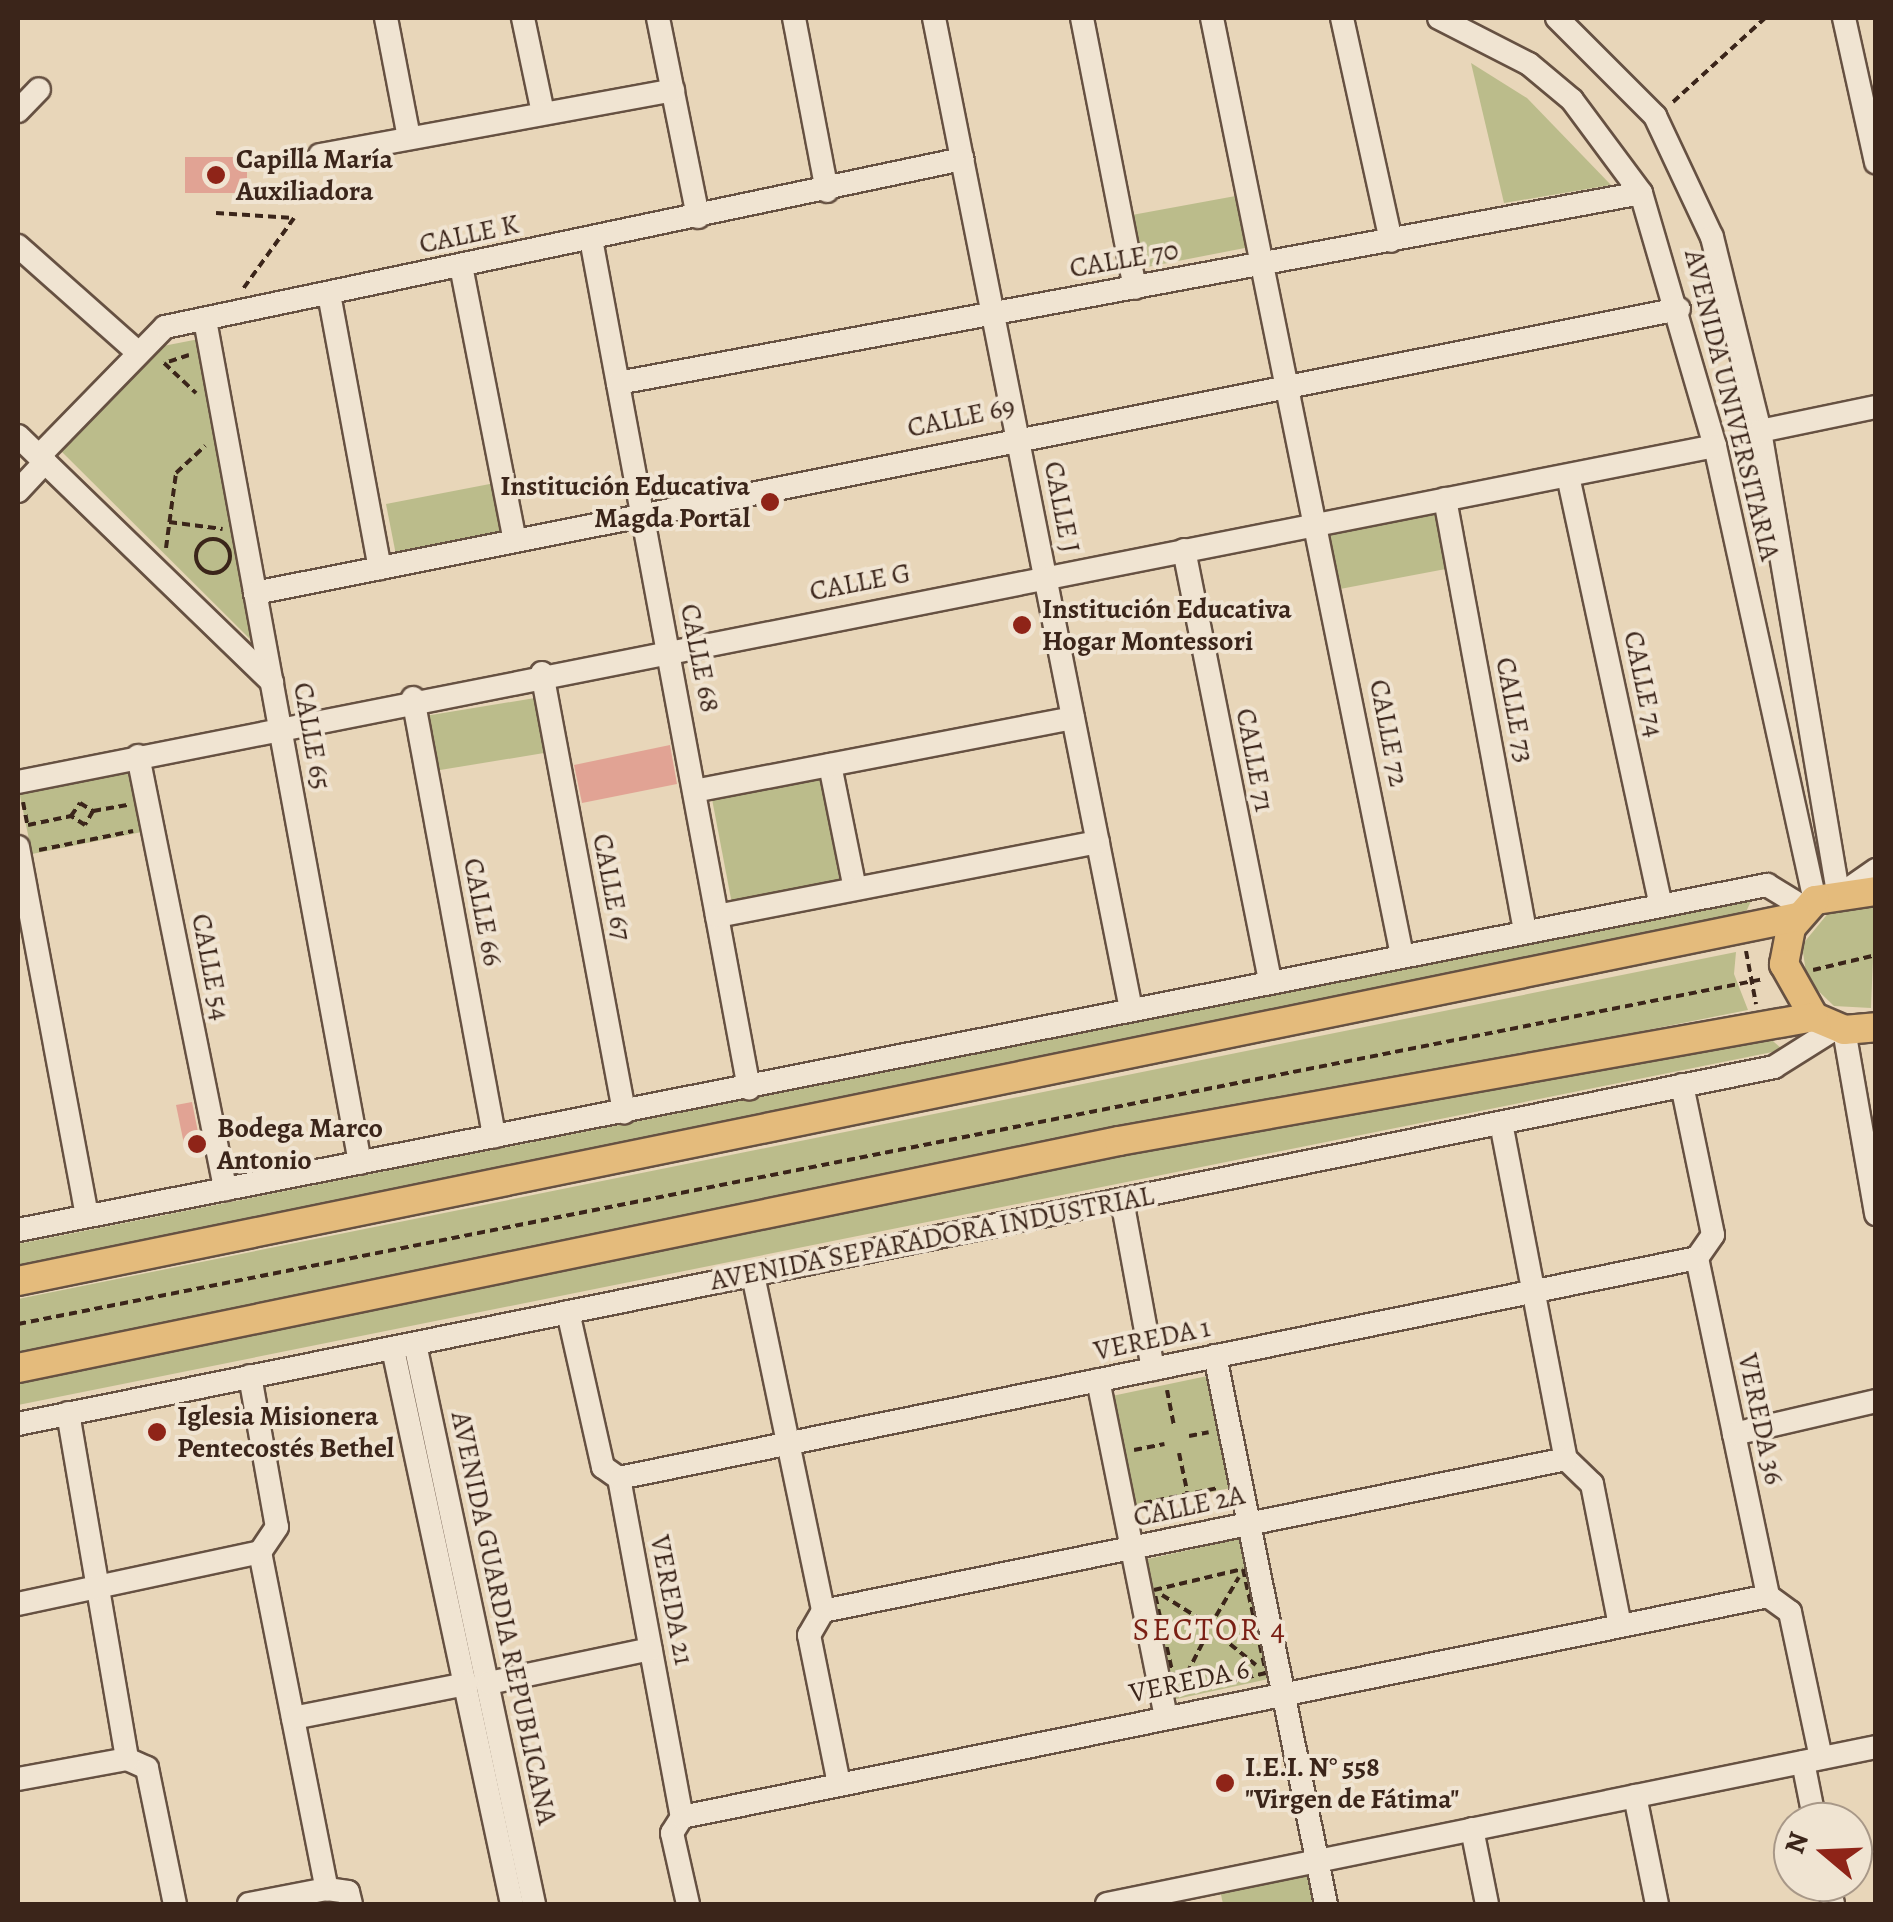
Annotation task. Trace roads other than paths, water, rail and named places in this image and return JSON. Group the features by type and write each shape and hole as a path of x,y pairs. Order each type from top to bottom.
{"main road":[{"path":"18,1281 1748,933 1841,897"},
{"path":"1841,897 1786,976 1831,1025 1876,1027"},
{"name":"AVENIDA SEPARADORA INDUSTRIAL","path":"18,1368 1764,1020 1831,1025"}],"street":[{"path":"386,18 409,138"},
{"path":"523,18 543,114"},
{"path":"658,18 698,217"},
{"path":"794,18 827,190"},
{"name":"CALLE J","path":"934,18 1131,1009"},
{"path":"1082,18 1135,288"},
{"name":"CALLE 72","path":"1212,18 1402,955"},
{"path":"1342,18 1391,240"},
{"name":"AVENIDA UNIVERSITARIA","path":"1439,18 1529,64 1572,100 1641,193 1680,309 1841,897"},
{"name":"AVENIDA UNIVERSITARIA","path":"1557,18 1655,116 1712,237 1760,431 1841,897"},
{"path":"1844,18 1876,162"},
{"path":"18,112 39,89"},
{"path":"320,155 672,90"},
{"name":"CALLE K","path":"42,459 165,327 962,159"},
{"name":"CALLE 70","path":"618,383 1641,193"},
{"name":"CALLE 68","path":"592,239 749,1088"},
{"path":"18,246 140,358"},
{"path":"461,266 515,540"},
{"path":"329,294 380,568"},
{"name":"CALLE 69","path":"256,593 1017,436 1680,309"},
{"name":"CALLE 65","path":"205,320 360,1163"},
{"path":"1760,431 1876,407"},
{"path":"18,436 272,682"},
{"name":"CALLE G","path":"18,782 280,724 1715,446"},
{"path":"18,491 42,459"},
{"name":"CALLE 74","path":"1568,476 1661,905"},
{"name":"CALLE 73","path":"1445,499 1526,931"},
{"name":"CALLE 71","path":"1184,550 1270,981"},
{"name":"CALLE 67","path":"542,673 624,1112"},
{"name":"CALLE 66","path":"413,698 494,1137"},
{"path":"694,791 1074,718"},
{"name":"CALLE 54","path":"138,756 225,1189"},
{"path":"830,765 856,889"},
{"path":"717,916 1098,842"},
{"path":"18,850 88,1216"},
{"path":"18,1230 1767,885 1841,897 1876,870"},
{"path":"1831,1025 1876,1214"},
{"name":"AVENIDA SEPARADORA INDUSTRIAL","path":"18,1424 1774,1067 1831,1025"},
{"name":"VEREDA 36","path":"1682,1085 1713,1235 1697,1258 1768,1596 1790,1612 1815,1802"},
{"path":"1500,1123 1566,1459 1592,1484 1620,1625"},
{"path":"1122,1200 1153,1369"},
{"name":"VEREDA 1","path":"618,1478 1697,1258"},
{"path":"753,1274 824,1611 809,1635 839,1784"},
{"name":"VEREDA 21","path":"568,1312 603,1468 618,1478 682,1817 672,1833 688,1904"},
{"name":"AVENIDA GUARDIA REPUBLICANA","path":"404,1346 478,1684 534,1904"},
{"path":"1215,1356 1326,1904"},
{"path":"18,1604 260,1552 278,1527 250,1376"},
{"path":"1098,1380 1132,1548 1147,1591 1166,1716"},
{"path":"1734,1434 1876,1401"},
{"path":"68,1413 127,1759"},
{"name":"CALLE 2A","path":"824,1611 1566,1459"},
{"path":"260,1552 327,1889"},
{"name":"VEREDA 6","path":"682,1817 1768,1596"},
{"path":"293,1718 650,1649"},
{"name":"AVENIDA GUARDIA REPUBLICANA","path":"478,1684 512,1904"},
{"path":"1107,1904 1210,1894 1318,1861 1876,1747"},
{"path":"18,1779 127,1759 147,1768 175,1904"},
{"path":"1635,1796 1657,1904"},
{"path":"1472,1829 1488,1904"},
{"path":"249,1904 327,1889 348,1892 351,1904"}],"place":[{"name":"Capilla María Auxiliadora","path":"216,175"},
{"name":"Institución Educativa Magda Portal","path":"770,502"},
{"name":"Institución Educativa Hogar Montessori","path":"1022,625"},
{"name":"Bodega Marco Antonio","path":"197,1144"},
{"name":"Iglesia Misionera Pentecostés Bethel","path":"157,1432"},
{"name":"I.E.I. N° 558 \"Virgen de Fátima\"","path":"1225,1783"}],"district":[{"name":"SECTOR 4","path":"1210,1629"}]}
